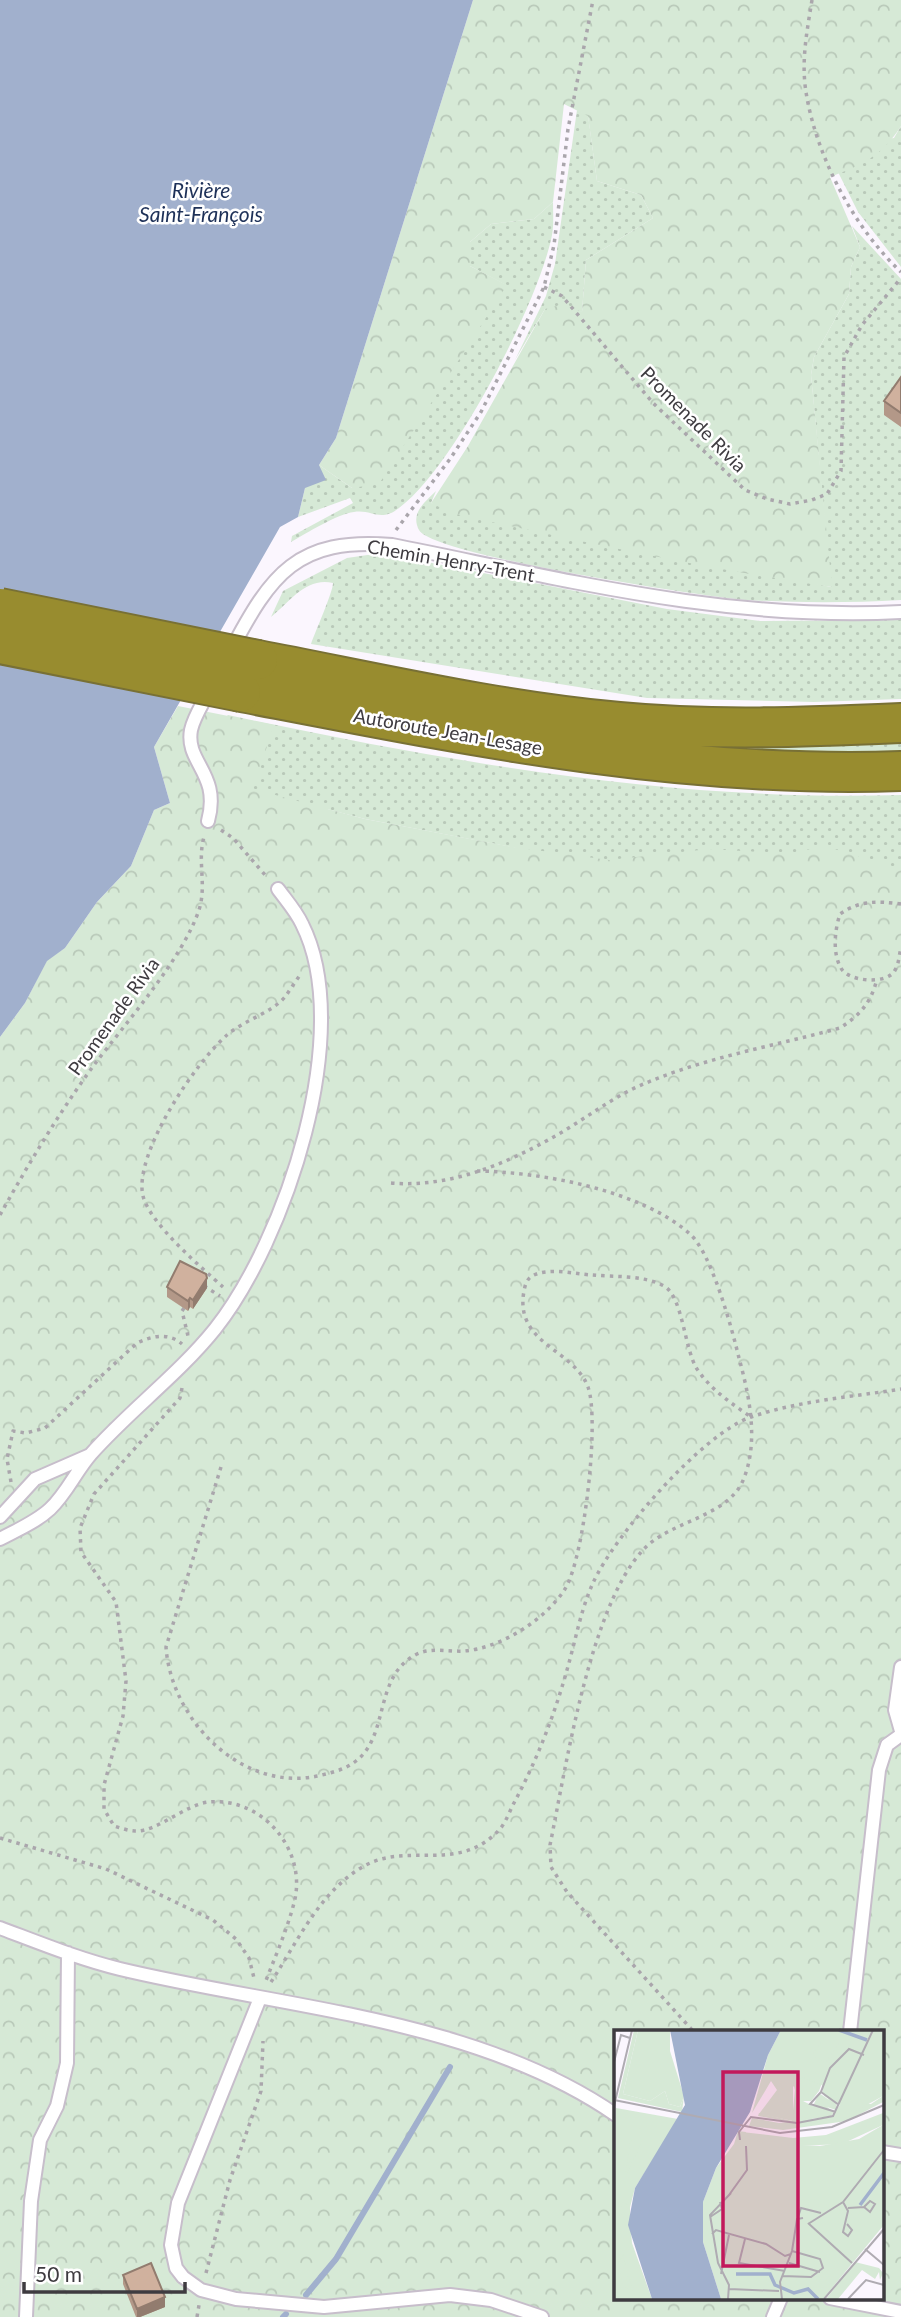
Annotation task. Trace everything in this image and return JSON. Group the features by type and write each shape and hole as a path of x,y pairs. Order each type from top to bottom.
{"highway":[{"name":"Autoroute Jean-Lesage","path":"0,608 469,736 604,757 749,770 901,771"},
{"name":"Autoroute Jean-Lesage","path":"0,644 608,721 729,727 901,723"}],"lane":[{"name":"Chemin Henry-Trent","path":"208,821 213,802 212,791 192,748 191,729 253,608 287,568 306,555 333,546 361,543 392,545 696,605 817,612 901,611"},
{"path":"0,1539 49,1510 90,1455 190,1358 237,1299 266,1245 283,1204 309,1108 319,1025 313,956 302,923 278,889"},
{"path":"0,1517 35,1479 90,1455"},
{"path":"850,2030 879,1770 887,1745 901,1733 895,1710 901,1667"},
{"path":"0,1928 120,1969 402,2028 467,2045 560,2083 614,2114"},
{"path":"26,2317 31,2200 40,2140 57,2106 67,2063 68,1953"},
{"path":"260,1998 230,2078 187,2178 176,2213 172,2258 187,2281 201,2290 236,2299 324,2307 450,2295 491,2300 542,2317"},
{"path":"772,2317 780,2300"},
{"path":"840,2300 901,2312"}],"path":[{"path":"392,545 397,526 450,459 481,412 544,287 554,245 568,129 593,0"},
{"path":"812,0 803,55 806,91 816,133 868,236 901,272"},
{"name":"Promenade Rivia","path":"544,287 562,296 653,403 745,490 790,504 819,497 834,486 841,471 844,358 862,324 901,278"},
{"path":"208,821 233,838 266,876"},
{"name":"Promenade Rivia","path":"0,1214 68,1103 160,978 187,934 199,911 205,884 201,858 208,821"},
{"path":"901,904 864,902 840,914 835,947 841,969 856,977 877,979 890,977 896,970 901,948"},
{"path":"237,1299 190,1257 163,1227 143,1198 141,1181 153,1145 181,1088 202,1060 229,1033 283,998 313,956"},
{"path":"391,1183 432,1184 477,1171 517,1156 640,1086 702,1065 840,1028 857,1018 872,999 877,979"},
{"path":"477,1171 521,1171 592,1188 647,1208 692,1236 703,1252 731,1326 751,1417 745,1476 736,1493 722,1504 666,1532 643,1549 623,1578 595,1643 550,1845 551,1867 567,1892 692,2030"},
{"path":"221,1467 166,1647 168,1671 185,1710 227,1758 270,1776 306,1779 342,1770 370,1746 383,1698 394,1674 415,1655 436,1649 468,1651 512,1635 523,1630 565,1589 571,1574 587,1497 593,1426 591,1401 587,1384 579,1373 542,1343 530,1327 524,1312 523,1298 526,1282 533,1275 553,1272 651,1280 667,1287 676,1301 696,1367 720,1396 751,1417"},
{"path":"184,1308 182,1311 190,1358 180,1398 94,1494 80,1528 81,1552 116,1602 126,1681 123,1716 104,1785 104,1809 114,1826 137,1832 208,1802 235,1804 264,1816 286,1840 294,1865 295,1901 260,1998"},
{"path":"16,1498 7,1459 13,1431 26,1433 46,1428 137,1343 145,1339 168,1336 178,1340 190,1358"},
{"path":"260,1998 306,1926 335,1888 367,1865 388,1858 432,1857 471,1851 500,1828 525,1782 559,1701 594,1580 616,1545 678,1472 712,1437 751,1417 799,1405 901,1389"},
{"path":"0,1838 106,1869 213,1920 236,1940 249,1958 260,1998 263,2049 261,2091 230,2180 201,2290 197,2317"}],"green space":[{"path":"473,0 901,0 901,126 879,152 830,177 860,247 851,267 849,294 814,357 811,375 832,587 737,572 595,544 454,514 431,503 468,446 545,309 564,304 582,312 586,260 653,218 641,195 597,181 588,116 564,104 553,202 534,219 491,224 470,242 470,266 507,285 379,484 352,488 319,465 336,438"},
{"path":"577,110 588,115 597,181 641,195 653,218 586,260 582,312 545,309 515,360 546,296 555,264"},
{"path":"901,126 901,267 858,212 826,148 894,138"},
{"path":"553,202 552,235 544,264 512,340 468,421 421,487 399,508 386,515 347,513 291,542 292,536 353,503 350,498 298,517 305,488 319,465 352,488 506,285 470,266 470,242 491,224 534,219"},
{"path":"852,226 901,279 901,600 765,601 679,591 572,573 470,551 435,540 419,530 416,518 418,513 436,491 431,503 831,587 811,375 814,357 849,294 851,267 860,247"},
{"path":"381,553 667,609 760,621 901,620 901,699 814,702 647,698 311,644 333,583 323,582 307,587 271,617 283,591 347,558"},
{"path":"178,706 274,725 253,789 365,819 513,847 609,860 709,849 796,854 821,845 901,869 901,2317 0,2317 0,1037 25,1003 47,960 65,948 97,902 131,866 154,810 170,803 154,747"},
{"path":"228,715 394,748 562,775 731,792 816,796 901,795 901,896 652,874 365,819 327,809 297,867 214,728"},
{"path":"901,739 901,754 756,754 757,744"}],"water":[{"name":"Rivière Saint-François","path":"0,0 473,0 336,438 319,465 326,480 305,488 298,517 280,527 154,747 170,803 154,810 131,866 97,902 65,948 47,961 25,1003 0,1037"}],"building":[{"path":"901,377 901,413 884,401"},
{"path":"180,1261 206,1274 207,1278 193,1300 190,1298 188,1301 167,1287"},
{"path":"151,2263 165,2297 137,2309 123,2275"}],"waterway":[{"path":"306,2295 336,2259 450,2067"},
{"path":"283,2317 286,2314"}]}
